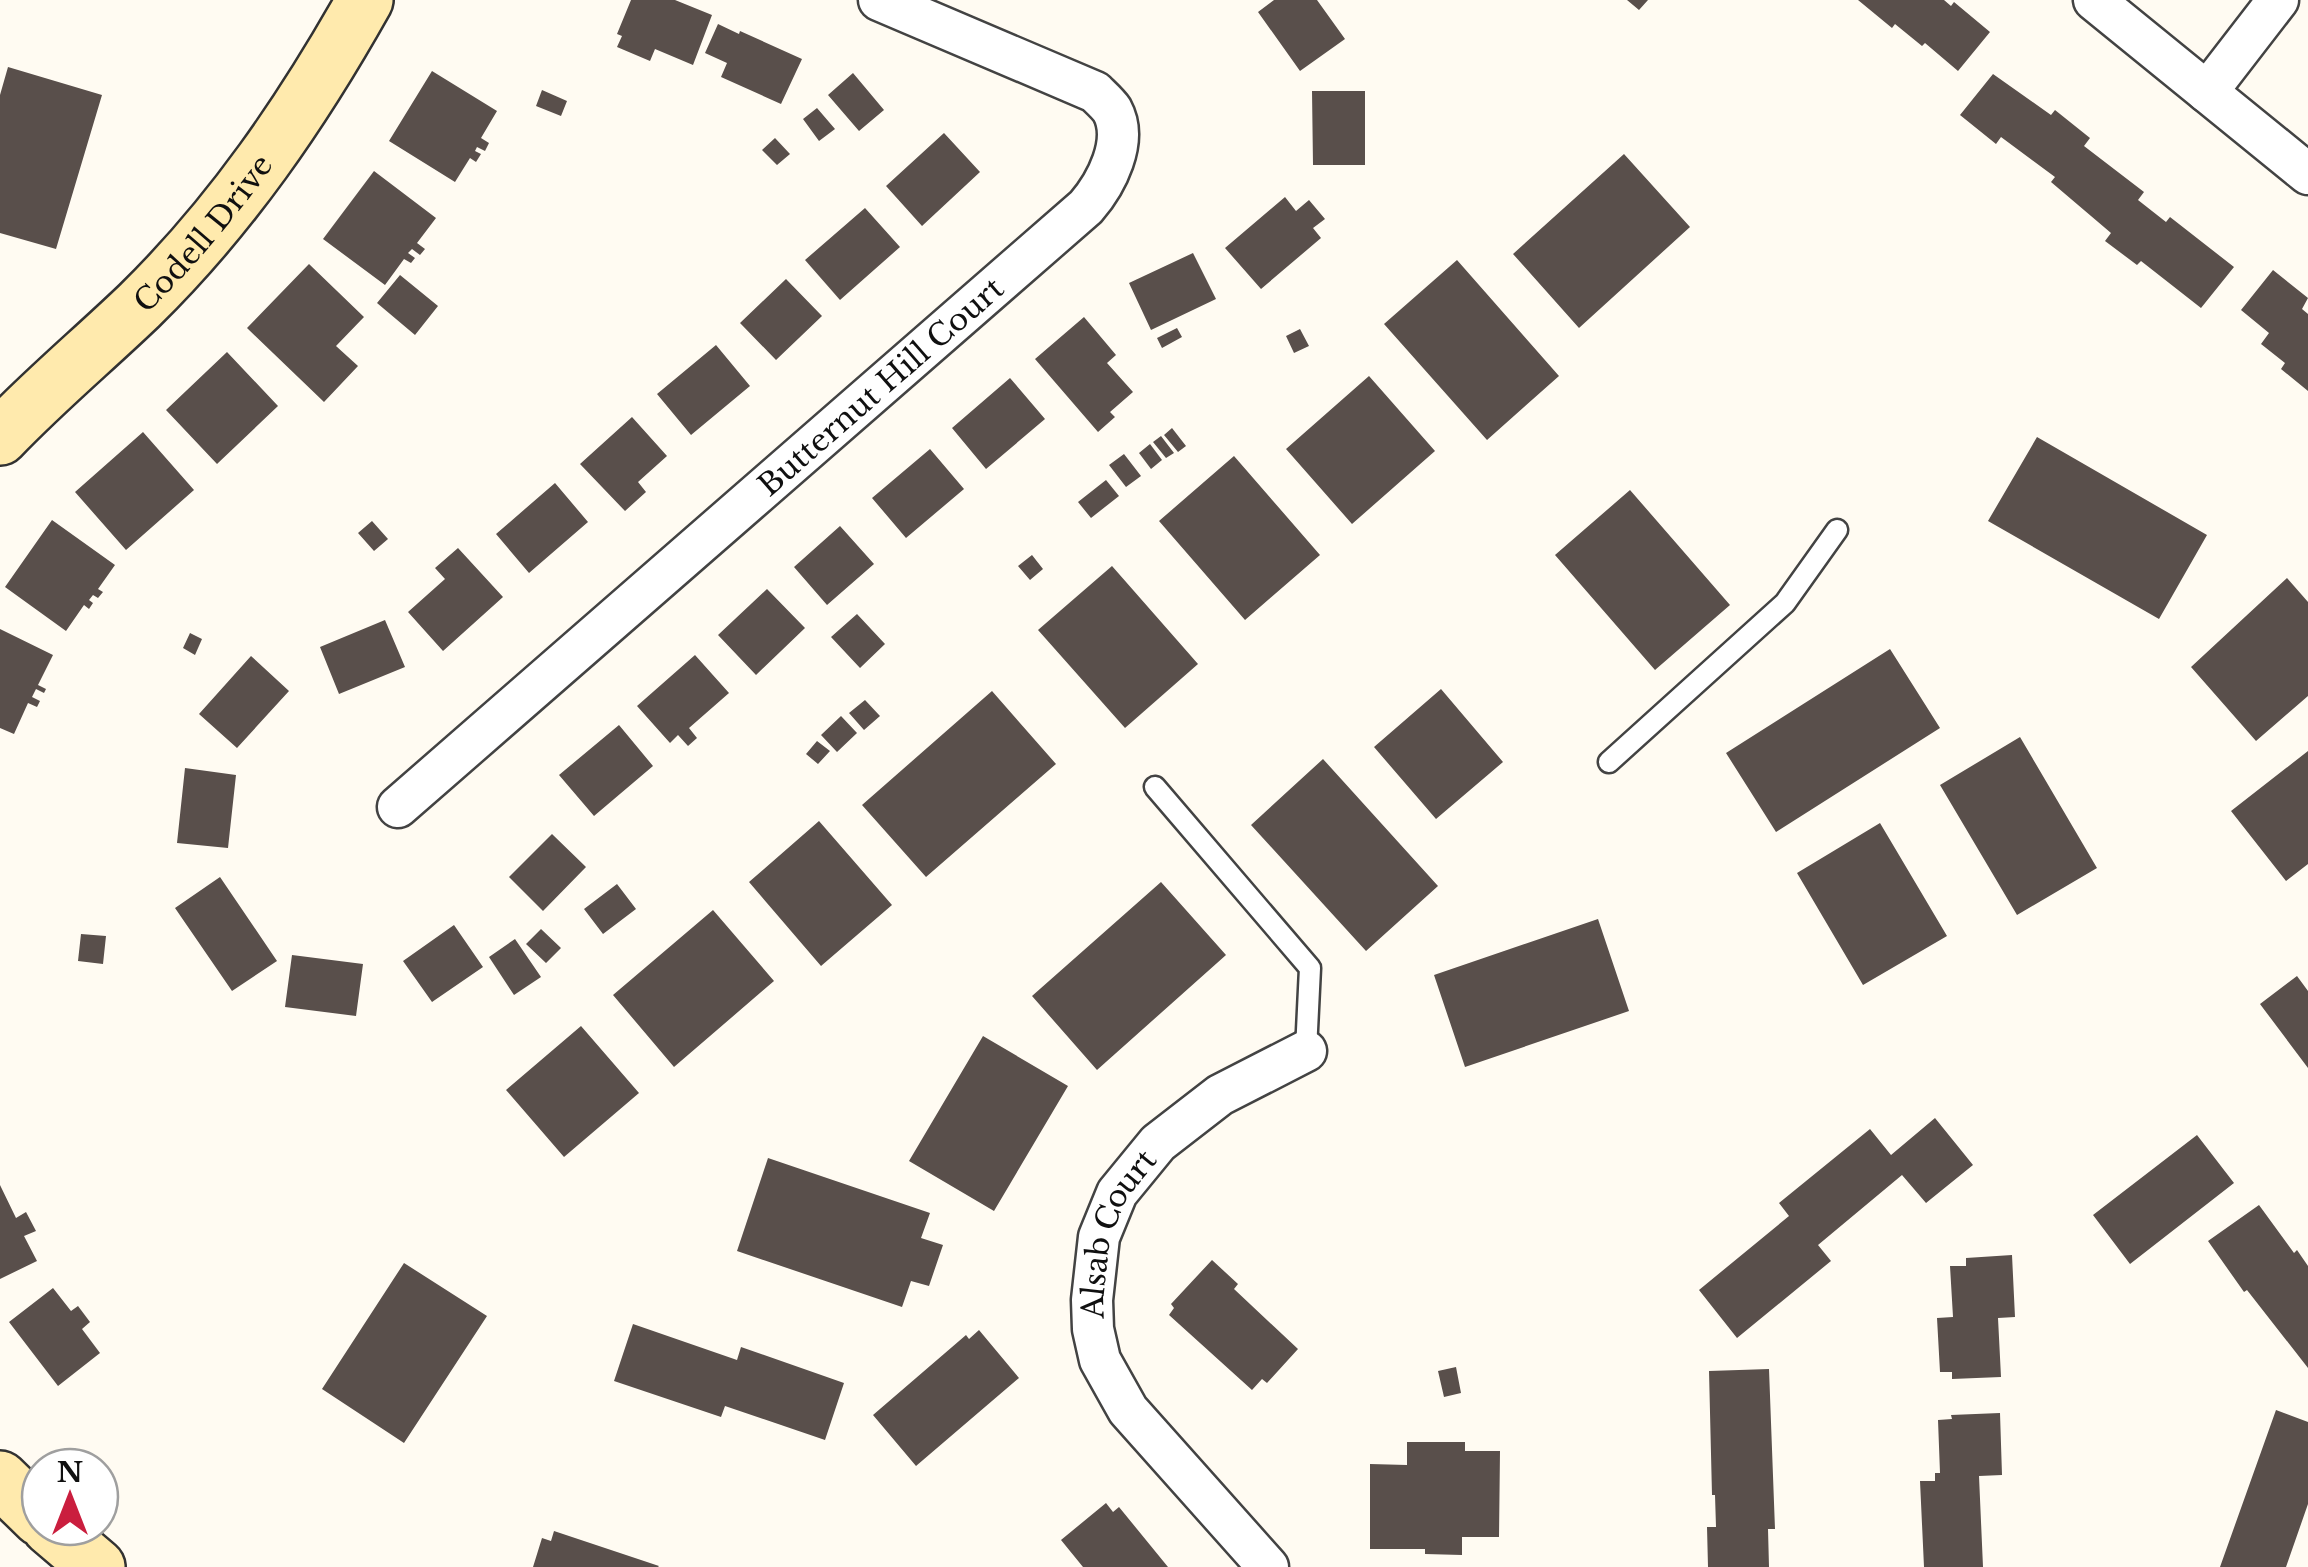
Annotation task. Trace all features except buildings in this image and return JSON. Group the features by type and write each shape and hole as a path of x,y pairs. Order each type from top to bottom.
{"street":[{"name":"Codell Drive","path":"0,438 140,304 220,218 281,140 365,0"},
{"name":"Butternut Hill Court","path":"398,807 1072,220 1102,188 1110,174 1116,138 1113,112 1095,92 880,0"},
{"path":"2094,0 2308,174"},
{"path":"2207,92 2278,0"},
{"name":"Alsab Court","path":"1268,1567 1128,1410 1100,1360 1092,1300 1098,1237 1117,1194 1158,1143 1220,1095 1306,1051"},
{"path":"0,1479 20,1498"},
{"path":"74,1547 98,1567"}],"lane":[{"path":"1609,762 1784,603 1837,530"},
{"path":"1155,788 1310,968 1306,1051"}]}
